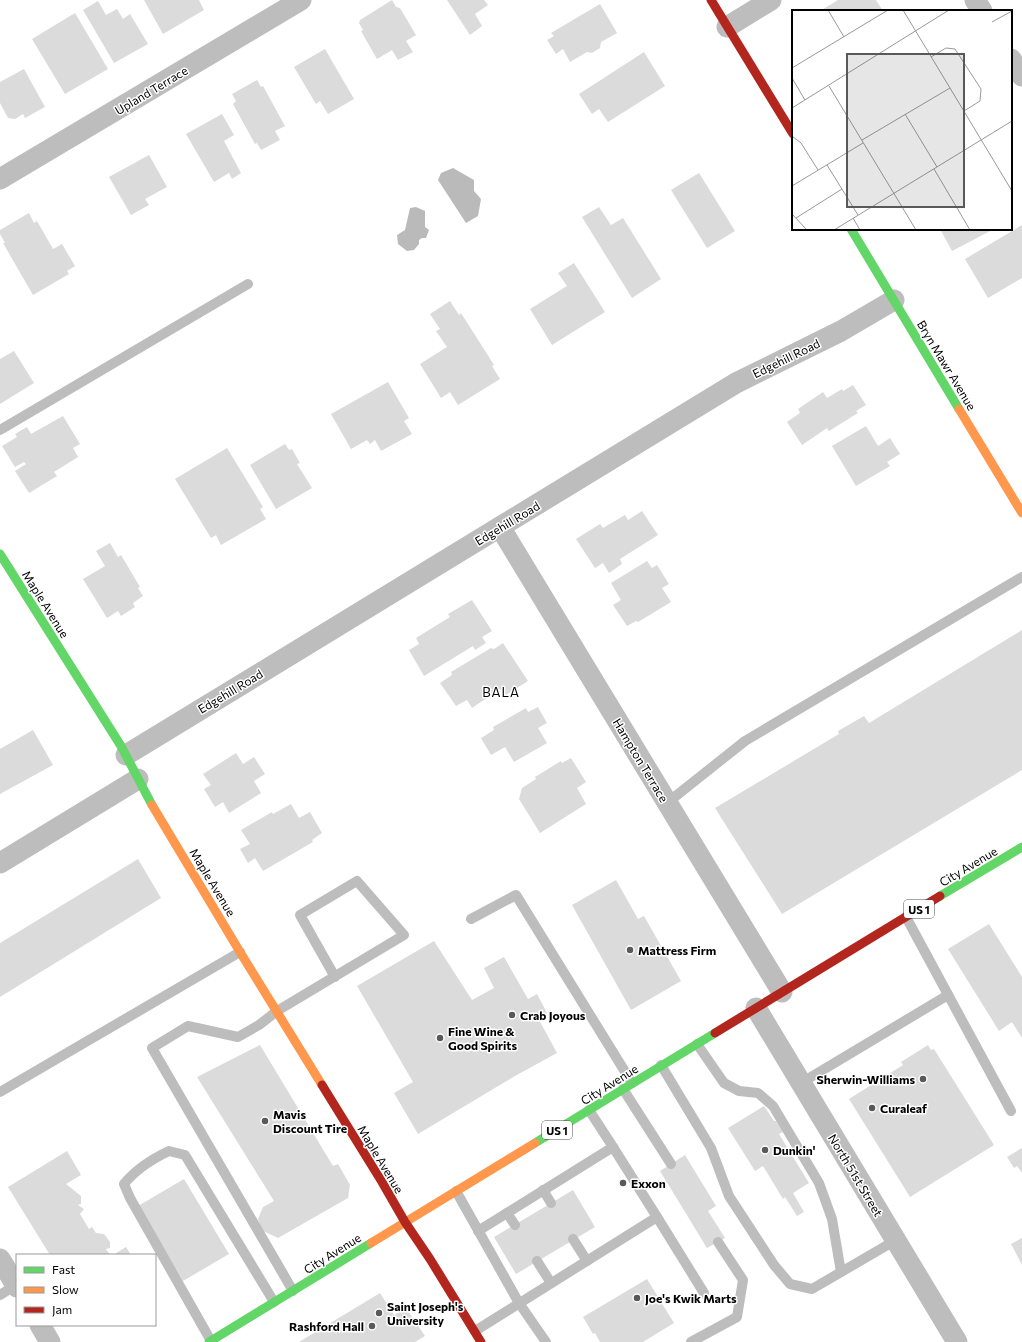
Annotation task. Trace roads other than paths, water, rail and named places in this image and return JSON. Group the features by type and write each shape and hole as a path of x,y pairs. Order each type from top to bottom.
{"main road":[{"path":"711,0 792,132"},
{"name":"Bryn Mawr Avenue","path":"852,230 1020,504"},
{"name":"Maple Avenue","path":"0,554 126,755 138,779 240,952 382,1182 405,1222 430,1259 481,1342"},
{"name":"City Avenue","path":"210,1341 623,1088 1022,847"}],"street":[{"name":"Upland Terrace","path":"0,179 301,0"},
{"path":"727,27 771,0"},
{"path":"975,0 981,10"},
{"path":"1012,61 1022,76"},
{"name":"Edgehill Road","path":"126,755 736,383 841,331 894,300"},
{"name":"Hampton Terrace","path":"500,527 782,992"},
{"path":"0,863 138,779"},
{"name":"North 51st Street","path":"756,1008 957,1342"},
{"path":"0,1259 11,1289"}],"lane":[{"path":"0,430 248,284"},
{"path":"667,803 745,741 1022,577"},
{"path":"293,1291 152,1048 188,1026 238,1037 259,1025 277,1011 335,977 404,935 357,881 300,915 335,977"},
{"path":"471,919 516,894 632,1083"},
{"path":"906,917 1011,1111"},
{"path":"0,1092 240,952"},
{"path":"801,1083 948,995"},
{"path":"697,1044 724,1083 738,1091 758,1093 773,1106 819,1183 832,1219 842,1272"},
{"path":"661,1066 711,1148 729,1196 774,1265 790,1284 812,1289 896,1240"},
{"path":"623,1088 671,1164"},
{"path":"589,1110 704,1293"},
{"path":"478,1230 613,1147"},
{"path":"210,1341 130,1198 124,1184 133,1173 151,1160 169,1151 185,1156 274,1302"},
{"path":"543,1190 551,1203"},
{"path":"456,1191 519,1303 546,1342"},
{"path":"507,1213 514,1225"},
{"path":"474,1331 657,1217"},
{"path":"573,1240 587,1261"},
{"path":"691,1342 736,1317 743,1280 718,1242"},
{"path":"537,1261 551,1283"}],"place":[{"name":"Mattress Firm","path":"630,950"},
{"name":"Crab Joyous","path":"512,1015"},
{"name":"Fine Wine & Good Spirits","path":"440,1038"},
{"name":"Sherwin-Williams","path":"923,1079"},
{"name":"Curaleaf","path":"872,1108"},
{"name":"Mavis Discount Tire","path":"265,1121"},
{"name":"Dunkin'","path":"765,1150"},
{"name":"Exxon","path":"623,1183"},
{"name":"Joe's Kwik Marts","path":"637,1298"},
{"name":"Saint Joseph's University","path":"379,1313"},
{"name":"Rashford Hall","path":"372,1326"}],"district":[{"name":"BALA","path":"501,692"}]}
